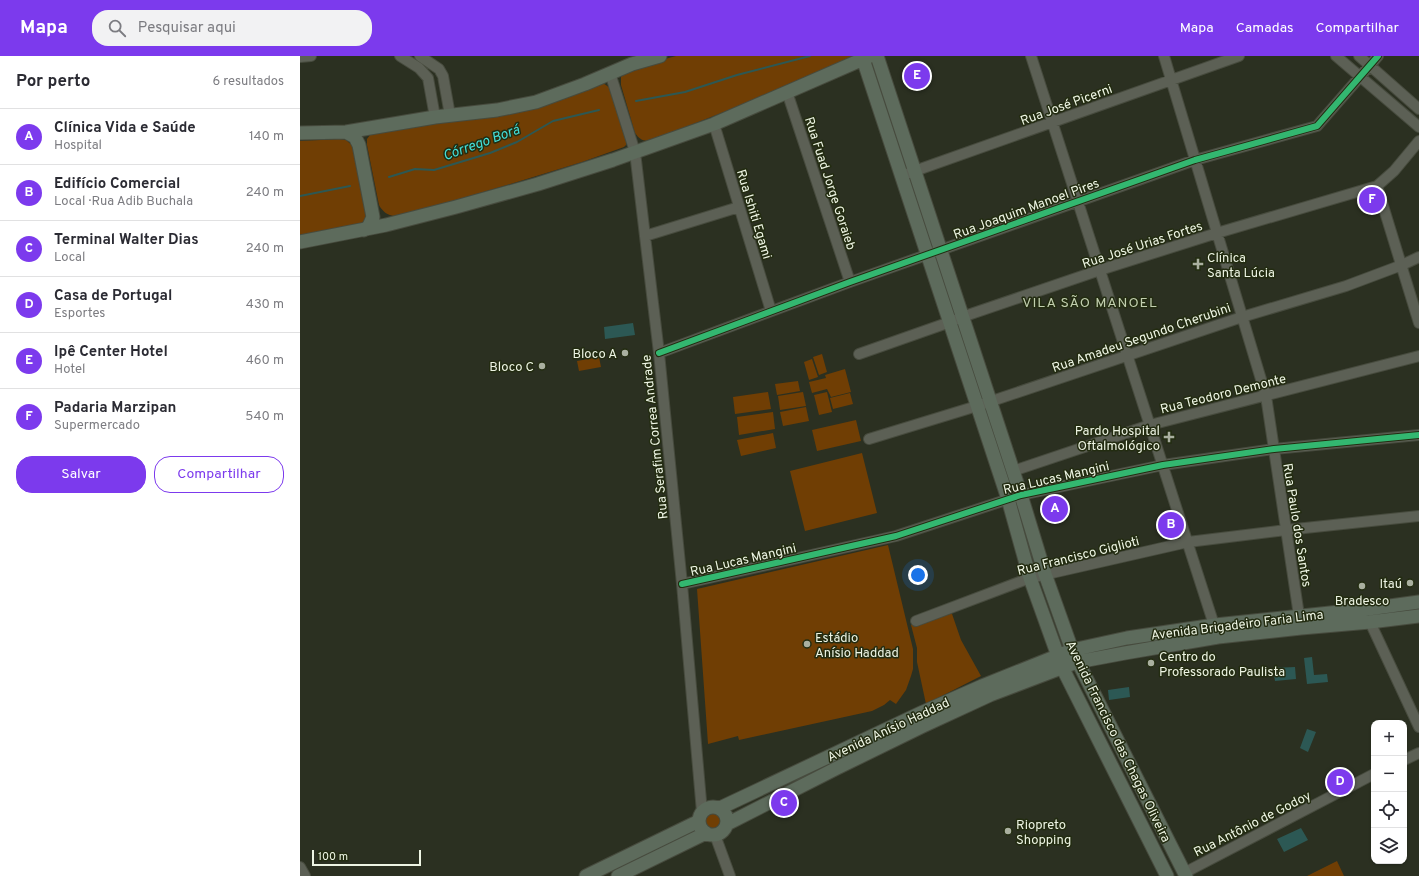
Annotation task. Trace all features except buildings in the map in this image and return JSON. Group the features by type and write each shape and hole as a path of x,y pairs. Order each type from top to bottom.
{"main road":[{"path":"300,133 346,132 369,129 435,117 497,110 536,102 585,84 632,64 660,56"},
{"name":"Avenida Francisco das Chagas Oliveira","path":"877,56 1021,495 1045,574 1072,650 1152,809 1182,875"},
{"path":"300,242 386,225 538,184 714,124 865,57"},
{"name":"Avenida Francisco das Chagas Oliveira","path":"865,57 901,176 1008,499 1030,578 1060,662 1167,876"},
{"path":"359,145 362,136 369,129"},
{"path":"346,132 355,137 359,145 373,217 378,222 386,225"},
{"path":"364,230 369,226 373,217"},
{"name":"Avenida Brigadeiro Faria Lima","path":"1060,662 1072,650 1127,638 1216,631 1300,622 1368,609 1419,602"},
{"path":"1368,609 1370,622"},
{"name":"Avenida Brigadeiro Faria Lima","path":"1300,622 1370,622 1419,616"},
{"name":"Avenida Brigadeiro Faria Lima","path":"1060,662 1077,662 1125,653 1216,631"},
{"name":"Avenida Anísio Haddad","path":"727,824 804,784 982,686 1060,662"},
{"path":"1090,724 1105,716"},
{"name":"Avenida Anísio Haddad","path":"586,876 706,810 920,720"},
{"path":"1136,814 1152,809"},
{"path":"618,876 711,834 723,832 727,824 726,815 706,810 700,826 711,834"}],"street":[{"path":"300,57 311,56"},
{"path":"400,56 419,68 428,78 435,117"},
{"path":"420,56 439,69 444,80 450,115"},
{"path":"1031,56 1216,631"},
{"name":"Rua Paulo dos Santos","path":"1164,56 1266,396 1300,622"},
{"name":"Rua José Picerni","path":"901,176 1239,56"},
{"path":"1336,56 1419,127"},
{"path":"1359,56 1419,109"},
{"name":"Rua Joaquim Manoel Pires","path":"659,352 850,282 1195,160 1317,126 1378,56"},
{"path":"428,78 439,69"},
{"name":"Rua Serafim Correa Andrade","path":"610,73 635,152 659,352 706,810"},
{"name":"Rua Fuad Jorge Goraieb","path":"787,92 850,282"},
{"name":"Rua Ishiti Egami","path":"714,124 771,311"},
{"name":"Rua José Urias Fortes","path":"859,354 1100,270 1217,233 1377,186 1394,171 1419,141"},
{"path":"1377,186 1419,322"},
{"path":"645,236 739,207"},
{"name":"Rua Amadeu Segundo Cherubini","path":"869,438 977,406 1242,317 1346,286 1419,257"},
{"name":"Rua Teodoro Demonte","path":"1013,472 1150,425 1419,356"},
{"name":"Rua Lucas Mangini","path":"682,584 896,536 1021,495 1163,465 1274,449 1419,435"},
{"name":"Rua Francisco Giglioti","path":"916,621 1030,578 1188,542 1419,516"},
{"path":"1370,622 1419,727"},
{"path":"1407,759 1419,753"},
{"name":"Rua Antônio de Godoy","path":"1182,875 1371,776"},
{"path":"711,834 730,876"},
{"path":"300,866 305,876"}],"shaded area":[{"path":"676,56 855,56 747,103 652,140 642,140 635,133 621,85 621,77 628,69"},
{"path":"603,83 610,88 627,141 624,147 582,162 429,208 394,216 389,215 379,205 367,145 367,139 370,135 376,132"},
{"path":"346,140 353,146 367,218 364,223 300,236 300,141"},
{"path":"822,354 827,372 819,375 813,357"},
{"path":"599,357 601,367 579,371 577,361"},
{"path":"812,359 818,377 809,380 804,362"},
{"path":"845,369 851,392 831,397 827,389 812,393 809,382 826,378 825,375"},
{"path":"798,381 800,391 777,395 775,384"},
{"path":"768,392 771,409 735,414 733,397"},
{"path":"803,392 806,406 780,410 778,396"},
{"path":"827,392 832,412 819,415 814,395"},
{"path":"850,393 853,404 833,409 830,398"},
{"path":"806,407 809,421 783,426 780,412"},
{"path":"773,412 775,429 739,435 737,417"},
{"path":"856,420 861,441 817,451 812,430"},
{"path":"773,433 776,448 741,456 737,440"},
{"path":"862,453 877,513 805,531 790,471"},
{"name":"Estádio Anísio Haddad","path":"888,545 913,649 913,669 911,676 906,690 896,704 890,700 872,711 739,740 738,736 708,744 697,589"},
{"path":"951,611 961,640 981,676 926,704 917,662 917,648 911,625"},
{"path":"713,810 721,813 724,821 721,829 713,832 705,829 702,821 705,813"},
{"path":"1337,861 1344,876 1307,876"}],"water":[{"path":"633,323 635,335 605,339 604,327"},
{"path":"1312,657 1314,675 1327,674 1328,682 1307,684 1304,658"},
{"path":"1295,667 1296,679 1275,681 1273,668"},
{"path":"1129,687 1130,697 1109,700 1108,690"},
{"path":"1307,729 1316,732 1308,752 1300,748"},
{"path":"1301,828 1308,840 1284,852 1277,839"}],"waterway":[{"name":"Córrego Borá","path":"636,101 685,92 737,75 810,56"},
{"name":"Córrego Borá","path":"389,177 415,169 434,170 490,153 517,142 553,121 599,110"},
{"name":"Córrego Borá","path":"300,196 350,186"}],"cycle path":[{"path":"659,353 850,282 1195,160 1317,126 1378,56"},
{"path":"682,584 896,536 1021,495 1163,465 1274,449 1419,435"}],"place":[{"name":"Ipê Center Hotel","path":"917,76"},
{"name":"Padaria Marzipan","path":"1372,200"},
{"name":"Clínica Santa Lúcia","path":"1198,264"},
{"name":"Bloco A","path":"625,353"},
{"name":"Bloco C","path":"542,366"},
{"name":"Pardo Hospital Oftalmológico","path":"1169,437"},
{"name":"Clínica Vida e Saúde","path":"1055,509"},
{"name":"Edifício Comercial","path":"1171,525"},
{"name":"Itaú","path":"1410,583"},
{"name":"Bradesco","path":"1362,586"},
{"name":"Estádio Anísio Haddad","path":"807,644"},
{"name":"Centro do Professorado Paulista","path":"1151,663"},
{"name":"Casa de Portugal","path":"1340,782"},
{"name":"Terminal Walter Dias","path":"784,803"},
{"name":"Riopreto Shopping","path":"1008,831"}],"district":[{"name":"VILA SÃO MANOEL","path":"1090,302"}]}
